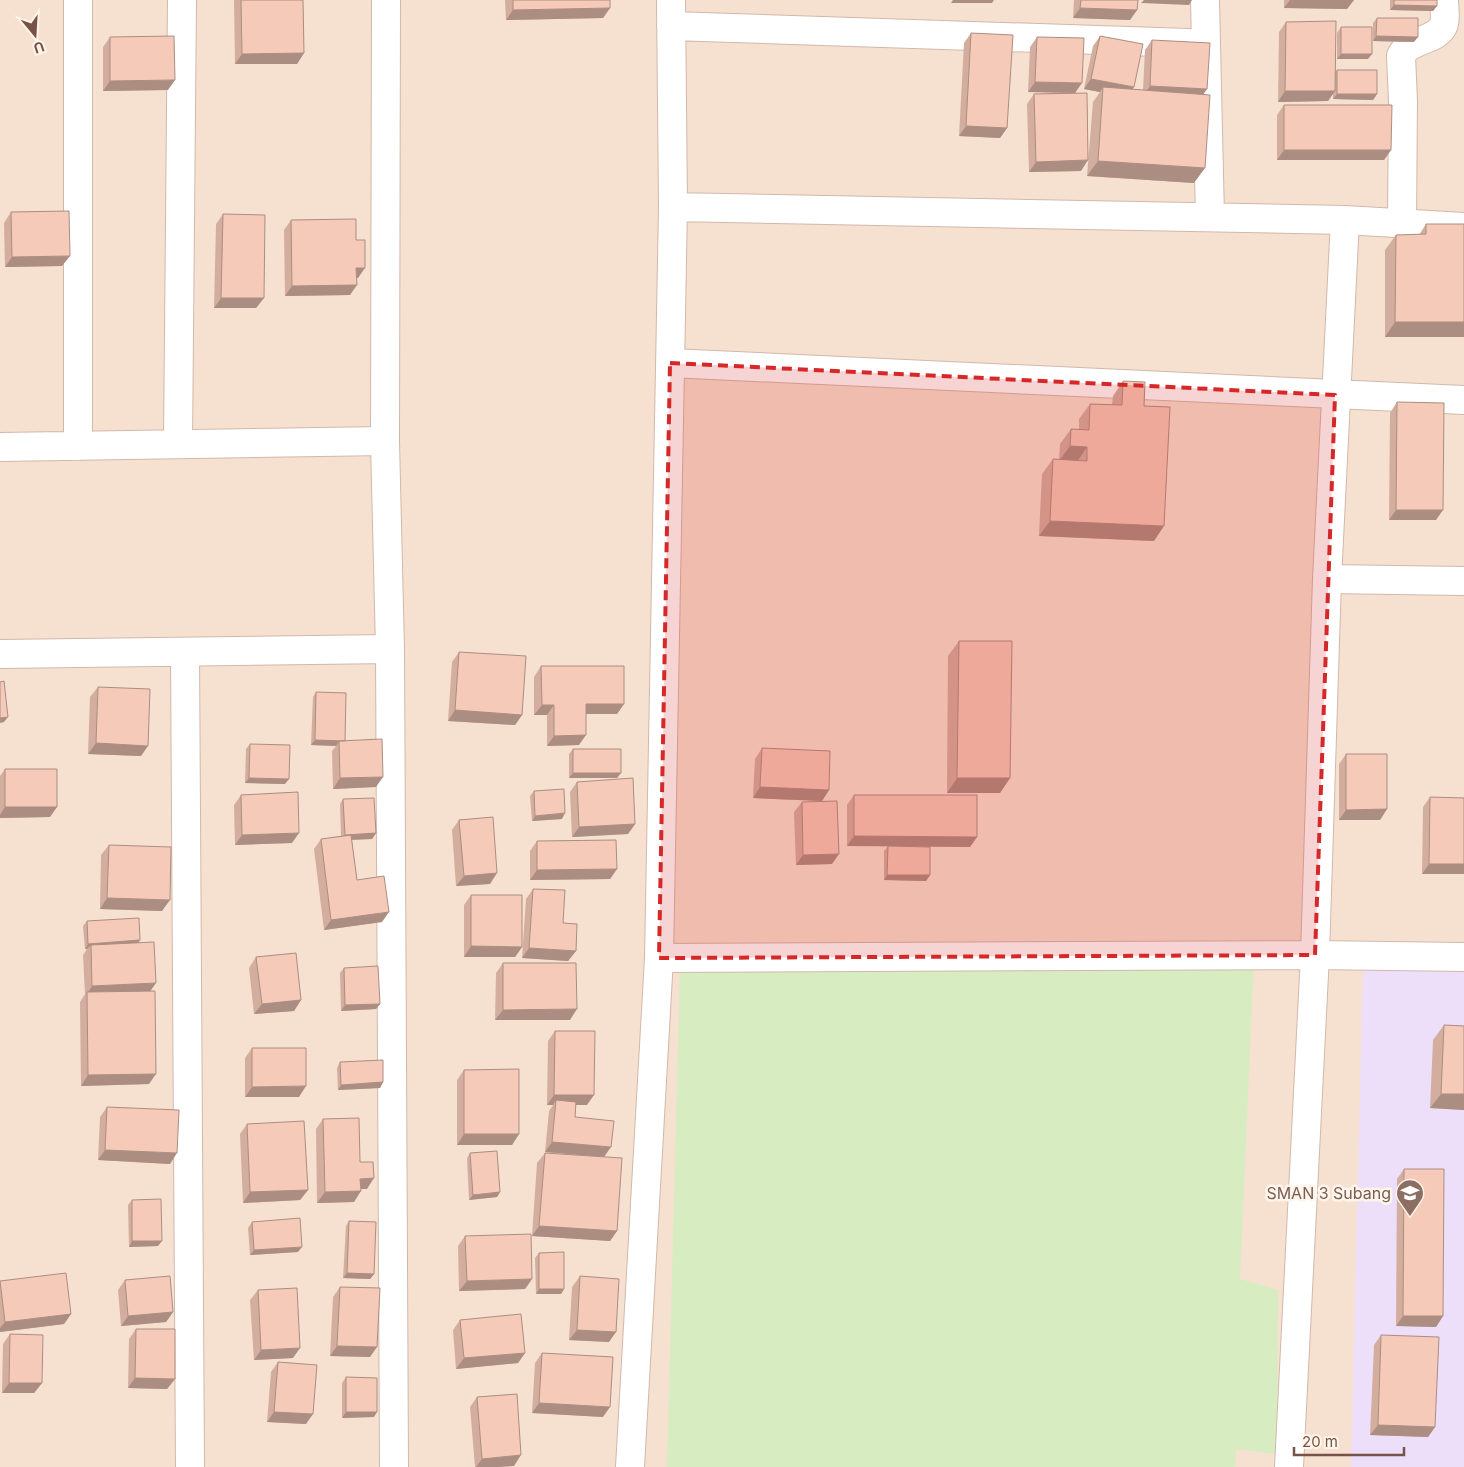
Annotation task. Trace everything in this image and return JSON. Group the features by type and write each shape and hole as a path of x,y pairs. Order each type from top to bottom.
{"street":[{"path":"78,0 78,446"},
{"path":"178,444 182,0"},
{"path":"386,0 385,441 390,649 394,1467"},
{"path":"1205,0 1210,217"},
{"path":"1402,224 1404,101 1401,56 1408,47 1441,29 1445,20 1444,0"},
{"path":"630,1467 659,958 673,207 671,13 1206,44"},
{"path":"673,207 1345,220 1464,227"},
{"path":"1289,1467 1315,955 1326,579 1345,220"},
{"path":"670,363 1464,400"},
{"path":"0,447 385,441"},
{"path":"1326,579 1464,581"},
{"path":"0,654 390,649"},
{"path":"185,652 190,1467"},
{"path":"659,958 1315,955 1464,957"}],"highlighted area":[{"path":"670,363 1335,395 1315,955 659,958"}],"shaded area":[{"path":"0,0 1464,0 1464,1467 0,1467"},
{"name":"SMAN 3 Subang","path":"1363,964 1464,967 1464,1467 1351,1467"}],"green space":[{"path":"1254,957 1240,1279 1278,1290 1277,1454 1236,1449 1235,1467 667,1467 680,963"}],"building":[{"path":"241,0 303,0 304,53 242,54"},
{"path":"513,0 610,0 610,8 513,10"},
{"path":"1081,0 1138,0 1137,10 1080,8"},
{"path":"1394,0 1437,0 1437,6 1394,5"},
{"path":"1377,18 1418,18 1418,37 1376,36"},
{"path":"1336,21 1335,91 1285,91 1286,22"},
{"path":"1341,27 1372,27 1372,54 1341,54"},
{"path":"971,33 1013,35 1007,128 966,126"},
{"path":"174,36 175,80 110,81 110,37"},
{"path":"1100,36 1143,44 1134,87 1091,79"},
{"path":"1037,37 1084,38 1082,83 1035,82"},
{"path":"1152,40 1210,43 1207,89 1150,86"},
{"path":"1337,70 1377,70 1377,94 1337,94"},
{"path":"1103,87 1210,95 1205,168 1098,161"},
{"path":"1087,93 1088,160 1036,162 1034,94"},
{"path":"1284,105 1392,105 1391,150 1284,150"},
{"path":"69,211 70,256 12,257 11,212"},
{"path":"223,214 265,215 264,298 221,298"},
{"path":"356,219 356,240 365,240 365,268 356,268 357,285 292,286 291,220"},
{"path":"1426,224 1464,224 1464,322 1395,322 1396,235 1426,234"},
{"path":"1123,381 1145,382 1144,406 1170,407 1164,526 1050,521 1053,459 1087,461 1087,447 1070,446 1071,429 1089,430 1090,404 1122,405"},
{"path":"1397,402 1444,403 1443,510 1396,510"},
{"path":"959,641 1012,641 1010,778 957,778"},
{"path":"459,652 526,656 522,715 455,710"},
{"path":"541,666 624,666 624,704 586,704 586,735 554,736 554,705 542,705"},
{"path":"4,681 8,717 0,718 0,682"},
{"path":"98,687 150,689 148,746 96,743"},
{"path":"316,692 346,693 345,741 315,740"},
{"path":"382,739 383,777 340,778 339,741"},
{"path":"250,744 290,745 289,779 249,778"},
{"path":"762,748 830,751 829,790 760,787"},
{"path":"573,749 621,749 621,773 573,773"},
{"path":"1346,754 1387,754 1387,809 1346,810"},
{"path":"5,769 57,769 57,807 5,807"},
{"path":"633,778 635,824 579,827 577,782"},
{"path":"564,789 565,813 535,816 534,791"},
{"path":"298,792 299,833 242,835 241,795"},
{"path":"854,795 977,795 977,837 854,836"},
{"path":"1430,797 1464,798 1464,864 1429,864"},
{"path":"374,798 376,833 345,835 343,799"},
{"path":"837,801 839,854 803,855 802,802"},
{"path":"493,817 497,873 464,876 459,820"},
{"path":"351,835 357,880 384,876 389,912 331,920 321,839"},
{"path":"616,840 617,869 537,870 537,841"},
{"path":"109,845 171,847 170,900 107,898"},
{"path":"888,846 930,847 930,875 887,875"},
{"path":"533,889 565,890 563,923 577,924 576,951 529,948"},
{"path":"471,895 522,895 522,947 471,946"},
{"path":"139,918 140,940 88,944 87,921"},
{"path":"154,942 156,983 92,986 91,945"},
{"path":"296,953 301,1000 262,1004 256,957"},
{"path":"503,963 576,963 577,1009 503,1010"},
{"path":"378,966 380,1004 345,1005 344,968"},
{"path":"155,991 156,1074 88,1075 87,992"},
{"path":"1444,1025 1464,1026 1464,1094 1441,1094"},
{"path":"555,1031 595,1031 594,1095 554,1095"},
{"path":"252,1048 306,1048 306,1086 252,1087"},
{"path":"383,1060 383,1082 341,1085 340,1062"},
{"path":"519,1069 519,1134 464,1134 464,1070"},
{"path":"556,1100 576,1102 575,1117 614,1121 611,1147 552,1142"},
{"path":"107,1107 179,1110 177,1153 105,1150"},
{"path":"359,1118 360,1162 373,1162 374,1178 360,1179 361,1191 325,1192 323,1119"},
{"path":"304,1121 308,1190 250,1192 247,1124"},
{"path":"497,1151 500,1192 473,1195 470,1153"},
{"path":"545,1153 622,1158 617,1231 539,1226"},
{"path":"1404,1169 1444,1169 1443,1316 1403,1316"},
{"path":"161,1199 162,1241 132,1241 132,1200"},
{"path":"300,1218 302,1247 254,1250 252,1222"},
{"path":"349,1221 376,1222 374,1274 347,1273"},
{"path":"531,1234 532,1279 467,1281 465,1236"},
{"path":"564,1252 564,1289 539,1289 539,1253"},
{"path":"66,1273 71,1314 5,1322 0,1281"},
{"path":"170,1276 173,1312 128,1316 125,1280"},
{"path":"580,1276 619,1279 616,1332 577,1330"},
{"path":"340,1287 380,1288 377,1347 337,1346"},
{"path":"297,1288 300,1348 261,1350 258,1290"},
{"path":"521,1314 525,1353 464,1358 460,1320"},
{"path":"136,1329 175,1329 175,1379 135,1378"},
{"path":"10,1334 43,1335 42,1383 9,1383"},
{"path":"1381,1335 1439,1337 1435,1427 1378,1425"},
{"path":"542,1353 613,1357 610,1407 539,1403"},
{"path":"278,1362 317,1365 313,1414 274,1412"},
{"path":"346,1377 377,1378 377,1412 346,1412"},
{"path":"517,1394 521,1455 482,1459 477,1397"}],"place":[{"name":"SMAN 3 Subang","path":"1410,1217"}]}
